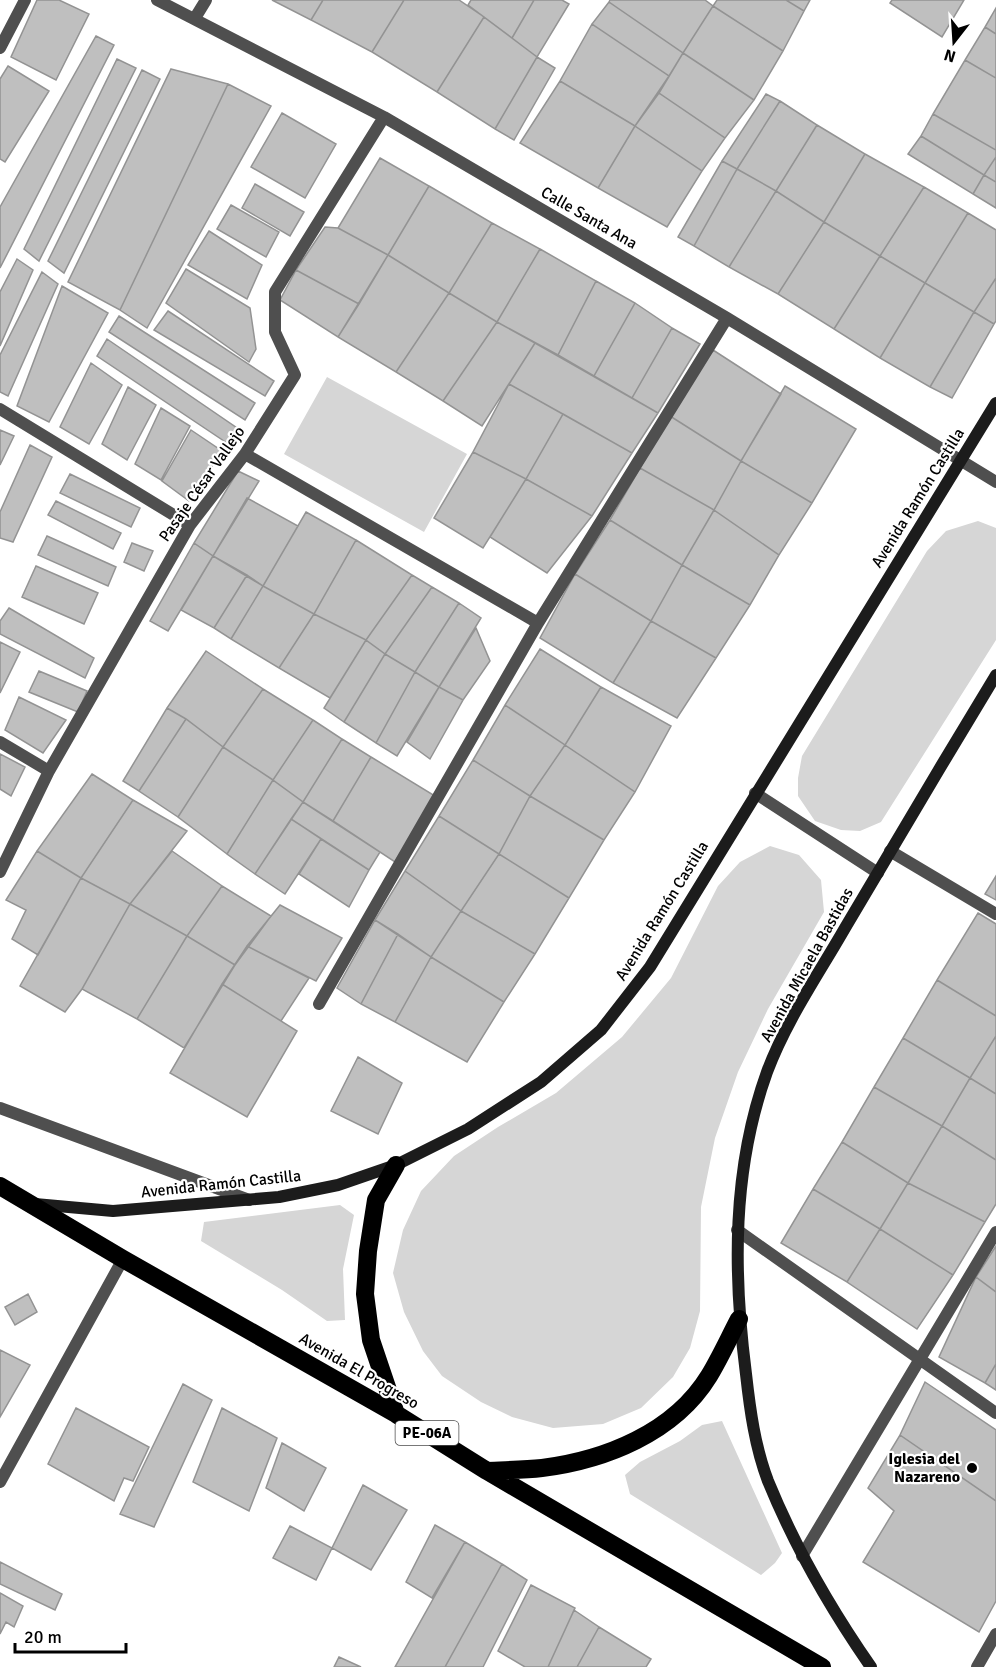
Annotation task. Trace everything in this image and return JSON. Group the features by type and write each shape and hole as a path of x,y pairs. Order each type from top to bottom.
{"highway":[{"path":"396,1165 376,1200 368,1251 365,1294 371,1340 396,1414"},
{"name":"PE-06A","path":"0,1186 30,1203"},
{"name":"Avenida El Progreso","path":"30,1203 123,1259 396,1414 487,1471 822,1667"},
{"path":"487,1471 542,1468 599,1456 643,1438 680,1411 708,1378 739,1319"}],"main road":[{"name":"Avenida Ramón Castilla","path":"30,1203 113,1211 279,1197 338,1185 396,1165 468,1129 542,1082 601,1030 650,967 996,402"},
{"name":"Avenida Micaela Bastidas","path":"871,1667 837,1619 802,1556 767,1478 751,1416 739,1319 737,1230 747,1144 768,1072 789,1025 996,675"}],"street":[{"path":"0,48 26,0"},
{"name":"Calle Santa Ana","path":"157,0 384,117 727,318 996,482"},
{"path":"195,18 206,0"},
{"name":"Pasaje César Vallejo","path":"0,872 49,771 190,525 245,454 295,375 275,332 275,292 384,117"},
{"path":"319,1004 538,623 727,318"},
{"path":"0,409 190,525"},
{"path":"245,454 538,623"},
{"path":"0,742 49,771"},
{"path":"755,793 878,873"},
{"path":"890,851 996,914"},
{"path":"0,1108 250,1200"},
{"path":"737,1230 996,1413"},
{"path":"802,1556 996,1232"},
{"path":"0,1482 123,1259"},
{"path":"976,1667 996,1634"}],"shaded area":[{"path":"327,377 467,454 424,532 284,454"},
{"path":"978,521 996,528 996,640 881,822 860,831 841,830 815,821 798,796 802,756 927,551 946,531"},
{"path":"770,846 799,855 821,880 824,912 768,1009 738,1072 715,1138 701,1207 700,1311 690,1348 673,1377 641,1408 603,1424 553,1428 512,1417 481,1402 442,1376 423,1351 404,1312 393,1273 403,1230 421,1191 454,1156 556,1093 622,1037 671,978 718,886 740,862"},
{"path":"340,1205 354,1215 343,1269 345,1320 327,1321 282,1290 201,1241 204,1222"},
{"path":"722,1421 782,1553 775,1563 761,1575 630,1494 625,1475 640,1462 680,1441 702,1425"}],"building":[{"path":"37,0 59,0 89,14 56,80 11,57"},
{"path":"272,0 323,0 311,20"},
{"path":"323,0 404,0 372,52 311,20"},
{"path":"404,0 459,0 484,17 437,92 372,52"},
{"path":"471,0 534,0 512,38 468,5"},
{"path":"534,0 562,0 569,4 537,57 512,38"},
{"path":"610,0 705,0 713,6 683,53 609,2"},
{"path":"717,0 786,0 804,11 783,51 713,6"},
{"path":"786,0 810,0 804,11"},
{"path":"892,0 964,0 942,37 890,3"},
{"path":"609,2 683,53 669,76 592,24"},
{"path":"713,6 783,51 754,100 683,53"},
{"path":"996,8 996,34 985,27"},
{"path":"484,17 537,57 495,129 437,92"},
{"path":"592,24 669,76 635,126 560,81"},
{"path":"985,27 996,34 996,78 965,60"},
{"path":"96,36 114,45 0,268 0,207"},
{"path":"683,53 754,100 725,138 659,93"},
{"path":"537,57 555,68 514,140 495,129"},
{"path":"117,59 136,68 39,261 24,249"},
{"path":"965,60 996,78 996,150 933,114"},
{"path":"8,66 49,91 5,162 0,159 0,79"},
{"path":"171,69 228,84 120,310 68,282"},
{"path":"142,70 160,79 64,273 48,261"},
{"path":"560,81 635,126 598,188 520,143"},
{"path":"228,84 271,106 147,328 120,310"},
{"path":"659,93 725,138 702,171 635,126"},
{"path":"766,94 780,101 737,169 722,161"},
{"path":"780,101 817,125 776,191 737,169"},
{"path":"282,113 336,144 305,198 251,167"},
{"path":"933,114 996,150 996,157 984,175 921,136"},
{"path":"817,125 865,154 824,222 776,191"},
{"path":"635,126 702,171 667,227 598,188"},
{"path":"921,136 984,175 973,194 908,154"},
{"path":"865,154 924,187 880,256 824,222"},
{"path":"996,157 996,182 984,175"},
{"path":"380,158 429,186 388,255 338,228"},
{"path":"722,161 737,169 694,246 678,237"},
{"path":"737,169 776,191 729,267 694,246"},
{"path":"984,175 996,182 996,208 973,194"},
{"path":"255,184 304,212 290,236 242,208"},
{"path":"429,186 492,223 449,293 388,255"},
{"path":"924,187 968,213 925,283 880,256"},
{"path":"776,191 824,222 778,294 729,267"},
{"path":"231,205 279,232 266,257 217,229"},
{"path":"968,213 996,230 996,278 974,312 925,283"},
{"path":"824,222 880,256 834,329 778,294"},
{"path":"492,223 540,249 497,322 449,293"},
{"path":"325,227 338,228 388,255 359,304 296,270"},
{"path":"209,231 262,265 247,299 188,265"},
{"path":"540,249 596,281 558,355 497,322"},
{"path":"388,255 449,293 396,372 338,337"},
{"path":"880,256 925,283 880,358 834,329"},
{"path":"17,259 33,270 0,346 0,292"},
{"path":"186,269 250,308 256,349 249,362 166,303"},
{"path":"296,270 359,304 338,337 280,300"},
{"path":"42,272 58,284 8,396 0,392 0,355"},
{"path":"996,278 996,321 994,324 974,312"},
{"path":"596,281 635,303 594,376 558,355"},
{"path":"925,283 974,312 930,387 880,358"},
{"path":"62,286 108,313 49,422 17,406"},
{"path":"449,293 497,322 443,401 396,372"},
{"path":"635,303 672,328 632,398 594,376"},
{"path":"168,311 274,381 265,396 154,330"},
{"path":"974,312 994,324 952,398 930,387"},
{"path":"119,316 255,403 245,420 109,332"},
{"path":"497,322 535,343 482,426 443,401"},
{"path":"672,328 700,344 658,413 632,398"},
{"path":"107,339 240,430 230,445 97,356"},
{"path":"535,343 658,413 632,453 509,384"},
{"path":"713,350 781,394 741,461 670,416"},
{"path":"91,363 122,385 89,444 60,427"},
{"path":"509,384 563,414 526,479 473,452"},
{"path":"785,386 856,429 812,503 741,461"},
{"path":"128,387 156,405 127,460 102,444"},
{"path":"161,408 190,426 161,480 135,464"},
{"path":"563,414 632,453 592,516 526,479"},
{"path":"670,416 741,461 714,510 640,468"},
{"path":"0,430 14,436 0,465"},
{"path":"191,430 222,451 189,501 162,481"},
{"path":"30,445 52,457 13,542 0,538 0,512"},
{"path":"473,452 526,479 483,548 434,518"},
{"path":"741,461 812,503 779,555 714,510"},
{"path":"640,468 714,510 682,565 610,520"},
{"path":"238,471 259,481 213,556 194,543"},
{"path":"70,474 140,508 131,527 60,493"},
{"path":"526,479 592,516 547,573 490,537"},
{"path":"247,498 298,526 263,586 213,556"},
{"path":"56,501 121,533 113,549 48,515"},
{"path":"714,510 779,555 750,605 682,565"},
{"path":"306,512 356,540 314,614 263,586"},
{"path":"610,520 682,565 651,621 575,574"},
{"path":"47,536 116,567 108,586 38,555"},
{"path":"356,540 412,575 366,640 314,614"},
{"path":"132,543 153,551 144,571 124,562"},
{"path":"194,543 213,556 168,631 150,621"},
{"path":"213,556 247,575 214,628 181,610"},
{"path":"682,565 750,605 716,658 651,621"},
{"path":"36,566 98,593 84,624 22,597"},
{"path":"575,574 651,621 613,683 540,638"},
{"path":"247,575 263,586 231,639 214,628"},
{"path":"412,575 432,587 385,654 366,640"},
{"path":"263,586 314,614 279,668 231,639"},
{"path":"432,587 459,603 415,672 385,654"},
{"path":"459,603 481,618 439,687 415,672"},
{"path":"9,608 94,658 85,678 0,634 0,621"},
{"path":"314,614 366,640 330,698 279,668"},
{"path":"651,621 716,658 677,718 613,683"},
{"path":"476,628 490,661 463,700 439,687"},
{"path":"366,640 385,654 344,722 324,708"},
{"path":"0,642 20,652 0,693"},
{"path":"540,649 601,687 565,745 505,705"},
{"path":"206,651 263,689 223,747 186,719 167,708"},
{"path":"385,654 415,672 376,743 344,722"},
{"path":"39,671 87,691 78,712 29,692"},
{"path":"415,672 439,687 397,756 376,743"},
{"path":"439,687 463,700 430,759 407,742"},
{"path":"601,687 671,726 635,792 565,745"},
{"path":"263,689 313,720 273,780 223,747"},
{"path":"19,697 66,720 43,753 5,730"},
{"path":"505,705 565,745 530,796 473,760"},
{"path":"167,708 186,719 139,791 123,781"},
{"path":"186,719 223,747 178,817 139,791"},
{"path":"313,720 342,739 303,802 273,780"},
{"path":"342,739 371,757 333,821 303,802"},
{"path":"565,745 635,792 604,840 530,796"},
{"path":"223,747 273,780 227,854 178,817"},
{"path":"0,754 25,767 11,796 0,789"},
{"path":"371,757 435,796 395,862 333,821"},
{"path":"473,760 530,796 499,854 439,816"},
{"path":"92,774 133,800 81,878 37,851"},
{"path":"273,780 303,802 255,874 227,854"},
{"path":"530,796 604,840 569,898 499,854"},
{"path":"133,800 187,831 130,904 81,878"},
{"path":"303,802 380,852 369,870 291,819"},
{"path":"439,816 499,854 461,911 405,871"},
{"path":"291,819 321,839 285,894 255,874"},
{"path":"321,839 369,870 349,907 299,874"},
{"path":"37,851 81,878 38,955 12,939 26,910 6,900"},
{"path":"172,851 222,886 187,936 130,904"},
{"path":"499,854 569,898 535,954 461,911"},
{"path":"405,871 461,911 431,957 375,920"},
{"path":"996,876 996,900 985,894"},
{"path":"81,878 130,904 82,989 65,1012 20,986"},
{"path":"222,886 271,916 235,965 187,936"},
{"path":"130,904 187,936 137,1019 82,989"},
{"path":"280,905 342,938 316,981 247,946"},
{"path":"461,911 535,954 504,1002 431,957"},
{"path":"978,913 996,924 996,1016 937,980"},
{"path":"375,920 398,934 361,1004 337,988"},
{"path":"398,934 431,957 395,1022 361,1004"},
{"path":"187,936 235,965 184,1048 137,1019"},
{"path":"247,946 309,978 281,1021 222,984"},
{"path":"431,957 504,1002 467,1062 395,1022"},
{"path":"937,980 996,1016 996,1036 970,1078 903,1038"},
{"path":"222,984 297,1031 247,1117 170,1073"},
{"path":"996,1036 996,1094 970,1078"},
{"path":"903,1038 970,1078 942,1126 874,1087"},
{"path":"358,1057 402,1083 378,1134 331,1111"},
{"path":"970,1078 996,1094 996,1160 942,1126"},
{"path":"874,1087 942,1126 908,1183 842,1142"},
{"path":"942,1126 996,1160 996,1204 985,1222 908,1183"},
{"path":"842,1142 908,1183 880,1229 813,1189"},
{"path":"908,1183 985,1222 953,1275 880,1229"},
{"path":"813,1189 880,1229 847,1282 781,1243"},
{"path":"880,1229 953,1275 917,1329 847,1282"},
{"path":"996,1246 996,1292 976,1277"},
{"path":"976,1277 996,1292 996,1364 985,1383 939,1357"},
{"path":"28,1294 37,1312 15,1325 5,1307"},
{"path":"0,1350 30,1365 0,1417"},
{"path":"996,1364 996,1390 985,1383"},
{"name":"Iglesia del Nazareno","path":"925,1382 996,1430 996,1501 900,1435"},
{"path":"183,1384 212,1400 154,1527 120,1514"},
{"path":"76,1408 149,1447 133,1481 124,1478 114,1501 48,1464"},
{"path":"222,1408 277,1438 249,1511 193,1482"},
{"path":"900,1435 996,1501 996,1601 979,1632 863,1562 894,1511 868,1488"},
{"path":"282,1443 326,1468 304,1511 266,1488"},
{"path":"363,1485 407,1510 371,1570 332,1548"},
{"path":"435,1525 465,1542 432,1598 406,1582"},
{"path":"290,1526 332,1548 316,1580 273,1558"},
{"path":"465,1542 502,1564 445,1667 395,1667"},
{"path":"0,1562 62,1594 55,1610 0,1584"},
{"path":"502,1564 527,1580 483,1667 445,1667"},
{"path":"531,1585 575,1608 548,1667 525,1667 498,1651"},
{"path":"0,1593 23,1606 14,1627 6,1622 0,1634"},
{"path":"574,1610 599,1627 577,1667 548,1667"},
{"path":"599,1627 651,1659 646,1667 577,1667"},
{"path":"339,1657 361,1667 334,1667"}],"place":[{"name":"Iglesia del Nazareno","path":"972,1468"}]}
